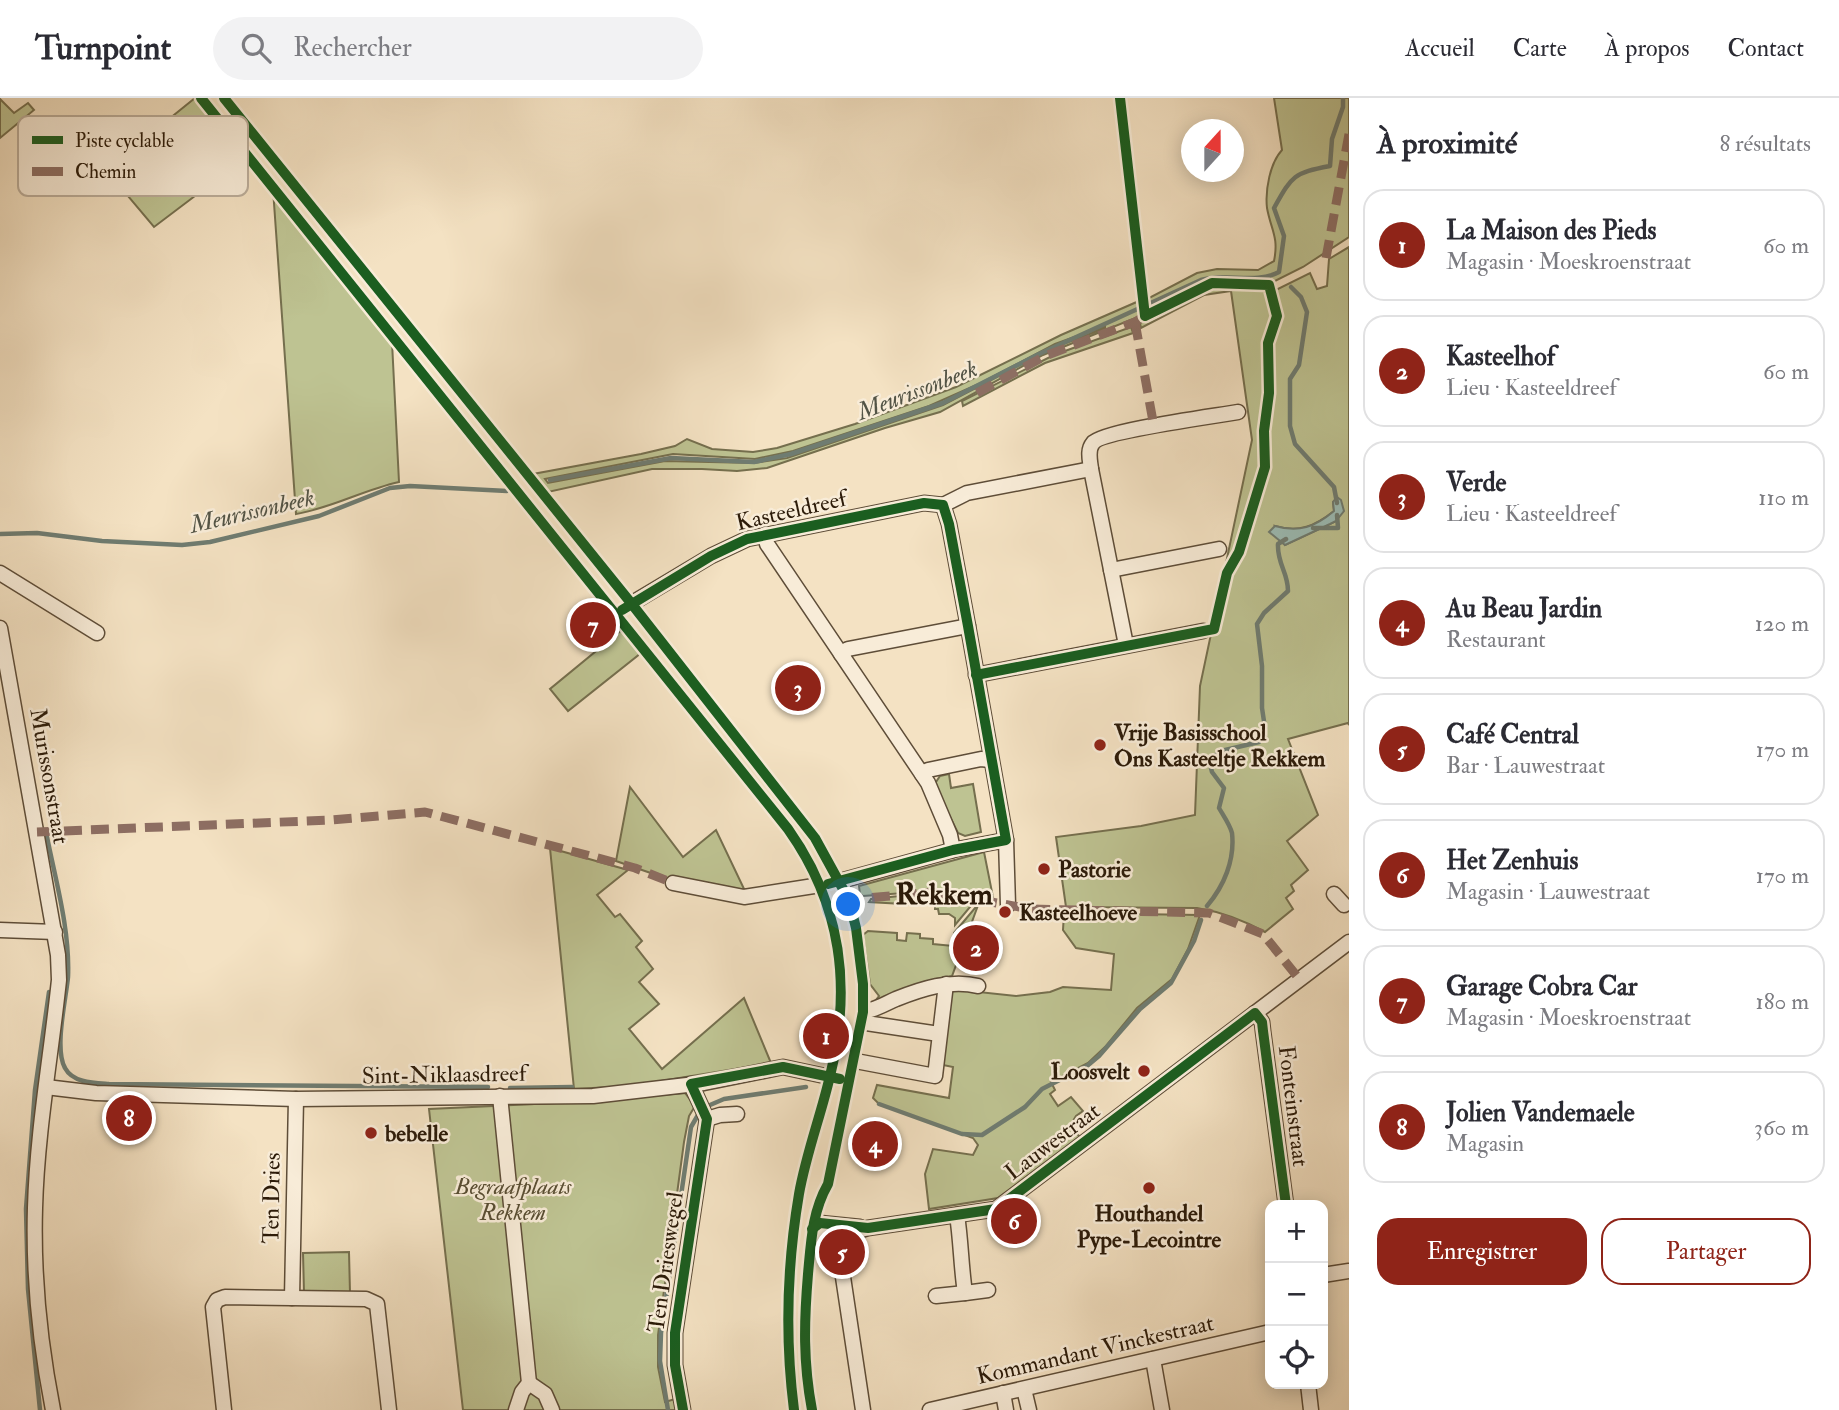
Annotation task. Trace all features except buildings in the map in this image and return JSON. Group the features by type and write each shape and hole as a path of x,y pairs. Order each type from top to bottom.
{"main road":[{"path":"212,98 227,116"},
{"path":"248,143 624,608 800,832 836,882 854,971 854,1017 808,1232 797,1337 804,1410"}],"street":[{"path":"1126,645 1091,469 1089,451 1092,444 1098,438 1238,412"},
{"path":"1008,905 1006,840 949,524 943,505 967,493 1091,469"},
{"name":"Kasteeldreef","path":"624,608 732,545 765,534 923,503 943,505"},
{"name":"Kasteeldreef","path":"765,534 767,544 922,774 950,835 953,850"},
{"path":"1111,570 1219,549"},
{"path":"0,573 97,633"},
{"path":"841,654 848,649 968,626"},
{"name":"Murissonstraat","path":"0,628 55,932 59,980 36,1199 36,1287 44,1365 52,1410"},
{"path":"976,675 1203,631"},
{"path":"922,774 928,770 981,759 990,760"},
{"path":"673,883 744,897 836,882 953,850 1006,840"},
{"path":"1334,894 1344,905"},
{"path":"0,930 55,932"},
{"name":"Lauwestraat","path":"837,1237 868,1228 996,1209 1349,942"},
{"path":"854,1017 897,998 946,984 978,986"},
{"path":"845,1059 935,1076 946,984"},
{"name":"Fonteinstraat","path":"1255,1013 1262,1022 1264,1031 1285,1200"},
{"path":"854,1017 939,1034"},
{"name":"Sint-Niklaasdreef","path":"46,1087 96,1093 296,1099 593,1096 691,1084 783,1067 839,1079"},
{"path":"691,1084 707,1119 737,1114"},
{"path":"500,1096 529,1382 522,1392 516,1410"},
{"name":"Ten Dries","path":"292,1298 296,1099"},
{"name":"Ten Drieswegel","path":"683,1410 676,1365 675,1333 707,1119"},
{"path":"957,1215 963,1252 960,1264 965,1293"},
{"name":"Lauwestraat","path":"808,1232 820,1223 868,1228"},
{"path":"808,1232 837,1237 863,1410"},
{"path":"1328,1274 1349,1271"},
{"path":"936,1296 988,1290"},
{"path":"224,1410 213,1307 217,1300 225,1297 366,1299 377,1304 389,1410"},
{"name":"Kommandant Vinckestraat","path":"930,1410 1265,1333"},
{"path":"1153,1359 1162,1410"},
{"path":"529,1382 545,1394 552,1410"},
{"path":"1024,1389 1029,1410"},
{"path":"1309,1389 1311,1410"},
{"path":"1003,1394 1006,1410"}],"green space":[{"path":"195,98 210,116 173,116"},
{"path":"1274,98 1349,98 1349,237 1303,267 1271,283 1214,280 1149,311 1147,299 1197,273 1217,269 1258,270 1274,261 1275,239 1267,208 1267,193 1271,169 1282,150"},
{"path":"0,99 14,113 28,103 34,110 27,116 18,116 18,123 0,138"},
{"path":"273,189 392,342 399,482 296,514"},
{"path":"128,196 195,196 154,227"},
{"path":"1349,247 1349,725 1348,723 1288,739 1318,815 1287,841 1308,870 1291,885 1294,891 1286,898 1293,909 1265,932 1232,917 1197,908 1066,907 1056,837 1141,826 1195,815 1200,686 1252,440 1231,291 1204,295 1141,328 1140,323 1214,286 1276,290 1310,273 1317,289 1327,286 1329,259","holes":["1337,498 1336,521 1285,545 1275,526 1292,529 1320,521 1334,511 1333,502"]},
{"path":"1139,301 1142,312 1138,317 1043,355 940,412 767,468 737,471 652,469 548,492 533,474 641,454 675,446 687,439 712,449 753,452 777,448 855,424 956,387 1061,335","holes":["1105,328 1053,348 943,405 787,458 754,463 665,461 548,483 545,479 673,454 755,459 793,451 929,406 981,383 1055,344"]},
{"path":"1131,327 1133,333 1045,363 963,406 962,401 1054,355"},
{"path":"623,629 641,653 568,711 550,689"},
{"path":"949,774 951,788 973,784 981,832 965,836 958,833 934,785 940,776"},
{"path":"630,787 683,857 716,830 745,891 668,879 616,861"},
{"path":"550,848 628,870 597,895 615,917 620,914 642,941 636,947 653,969 639,982 659,1004 629,1029 662,1069 744,998 771,1063 630,1086 574,1089"},
{"path":"984,852 993,897 932,891 863,896 860,894 859,886"},
{"path":"919,894 975,901 955,925 955,918 949,914 939,914 938,909 935,909 935,901 921,900 921,905 869,902 871,899"},
{"path":"975,908 952,976 876,1000 879,996 870,984 863,935 868,931 897,933 897,940 906,941 907,933 920,934 920,938 933,939 933,944 953,946 954,933"},
{"path":"1064,913 1200,915 1188,949 1172,979 1137,1008 1106,1046 1088,1063 1051,1082 1055,1090 1050,1094 1058,1106 1071,1097 1083,1111 1070,1126 1080,1137 998,1198 929,1209 925,1174 933,1149 973,1155 978,1145 973,1138 879,1104 873,1098 877,1085 949,1098 953,1067 943,1065 951,989 1016,996 1050,992 1063,987 1111,990 1114,954 1076,948 1063,930"},
{"name":"Begraafplaats Rekkem","path":"685,1093 695,1106 689,1116 684,1142 658,1335 658,1367 665,1402 675,1399 677,1410 463,1410 429,1109 577,1102"},
{"path":"349,1252 350,1293 304,1293 303,1253"}],"water":[{"path":"1337,497 1341,500 1344,511 1336,521 1285,545 1269,532 1275,526 1299,529 1313,525 1334,511 1333,502"}],"waterway":[{"name":"Meurissonbeek","path":"550,480 671,458 754,462 791,454 943,403 1039,354 1201,280 1220,277 1260,278 1279,272 1284,236 1274,208 1295,178 1308,171 1330,166 1332,139 1343,107 1343,98"},
{"path":"1291,287 1301,297 1307,312 1299,365 1290,379 1290,426 1295,444 1334,487 1337,503"},
{"name":"Meurissonbeek","path":"0,534 37,533 102,541 182,545 210,542 319,516 390,488 410,486 507,491"},
{"path":"1313,528 1338,528 1337,515"},
{"path":"1207,906 1227,872 1232,853 1232,833 1219,808 1224,788 1212,772 1209,760 1221,751 1259,742 1265,728 1257,624 1264,613 1288,591 1278,551 1278,544 1286,539"},
{"path":"47,837 67,942 68,977 62,1024 62,1060 73,1077 109,1084 488,1087"},
{"path":"879,1104 962,1134 982,1135 1025,1107 1042,1089 1087,1066 1099,1056 1140,1009 1171,983 1194,941 1201,920"},
{"path":"40,1410 28,1289 26,1209 35,1090 49,992"},
{"path":"510,1088 572,1087"},
{"path":"710,1105 724,1099 806,1087"},
{"path":"668,1410 660,1361 661,1333 691,1127 698,1115"}],"marked path":[{"path":"1326,258 1349,134"},
{"path":"977,393 1045,356 1135,322 1145,316 1145,309"},
{"path":"1135,322 1154,427"},
{"path":"37,832 332,820 425,812 635,868 673,883"},
{"path":"845,900 934,892 1031,909 1209,913 1263,934 1300,980"}],"cycle path":[{"path":"201,98 215,116"},
{"path":"224,98 239,116"},
{"path":"976,675 1214,629 1227,573 1239,552 1265,467 1264,431 1269,393 1268,343 1277,316 1269,285 1212,283 1145,316 1120,98"},
{"path":"248,128 631,603 815,838 849,900 856,928 863,984 863,1012 828,1184 815,1216 811,1239 805,1342 812,1410"},
{"path":"248,157 788,829 820,887 838,948 840,1011 830,1076 806,1164 795,1221 788,1329 794,1410"},
{"path":"622,610 711,556 747,539 924,503 943,505 949,524 1006,840 953,850 828,884"},
{"path":"812,1229 820,1223 868,1228 996,1209 1255,1013 1262,1022 1285,1200"},
{"path":"683,1410 675,1365 675,1333 707,1119 691,1084 783,1067 840,1079"}],"place":[{"name":"Garage Cobra Car","path":"593,625"},
{"name":"Verde","path":"798,688"},
{"name":"Vrije Basisschool Ons Kasteeltje Rekkem","path":"1100,745"},
{"name":"Pastorie","path":"1044,869"},
{"name":"Kasteelhoeve","path":"1005,912"},
{"name":"Kasteelhof","path":"976,948"},
{"name":"La Maison des Pieds","path":"826,1036"},
{"name":"Loosvelt","path":"1144,1071"},
{"name":"Jolien Vandemaele","path":"129,1118"},
{"name":"bebelle","path":"371,1133"},
{"name":"Au Beau Jardin","path":"875,1144"},
{"name":"Houthandel Pype-Lecointre","path":"1149,1188"},
{"name":"Het Zenhuis","path":"1014,1221"},
{"name":"Café Central","path":"842,1252"}],"district":[{"name":"Rekkem","path":"944,894"}]}
